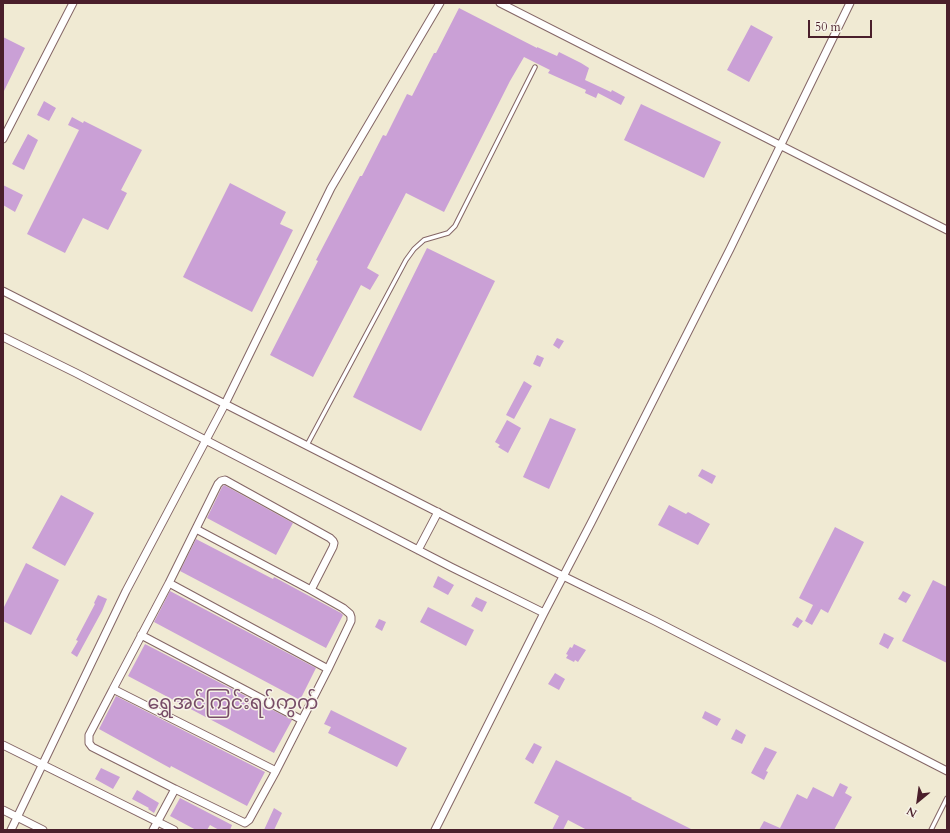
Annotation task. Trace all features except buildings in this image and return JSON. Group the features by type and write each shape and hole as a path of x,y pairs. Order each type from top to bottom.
{"street":[{"path":"3,139 73,3"},
{"path":"11,830 126,591 225,404 331,188 440,3"},
{"path":"500,3 947,230"},
{"path":"435,830 723,263 850,3"},
{"path":"3,291 655,621 947,771"},
{"path":"3,337 83,376 418,550 544,613"},
{"path":"196,529 343,608 352,617 328,669 276,771 249,820 245,823 92,747 89,743 89,735 169,583 218,484 221,481 228,481 330,538 334,543 333,547 311,590"},
{"path":"418,550 438,512"},
{"path":"169,583 328,669"},
{"path":"141,635 302,720"},
{"path":"113,689 276,771"},
{"path":"3,744 174,830"},
{"path":"153,830 175,789"},
{"path":"3,810 42,830"}],"lane":[{"path":"307,445 406,260 414,249 424,240 448,233 455,226 535,67"},
{"path":"931,830 947,798"}],"district":[{"name":"ရွှေအင်ကြင်းရပ်ကွက်","path":"233,705"}]}
